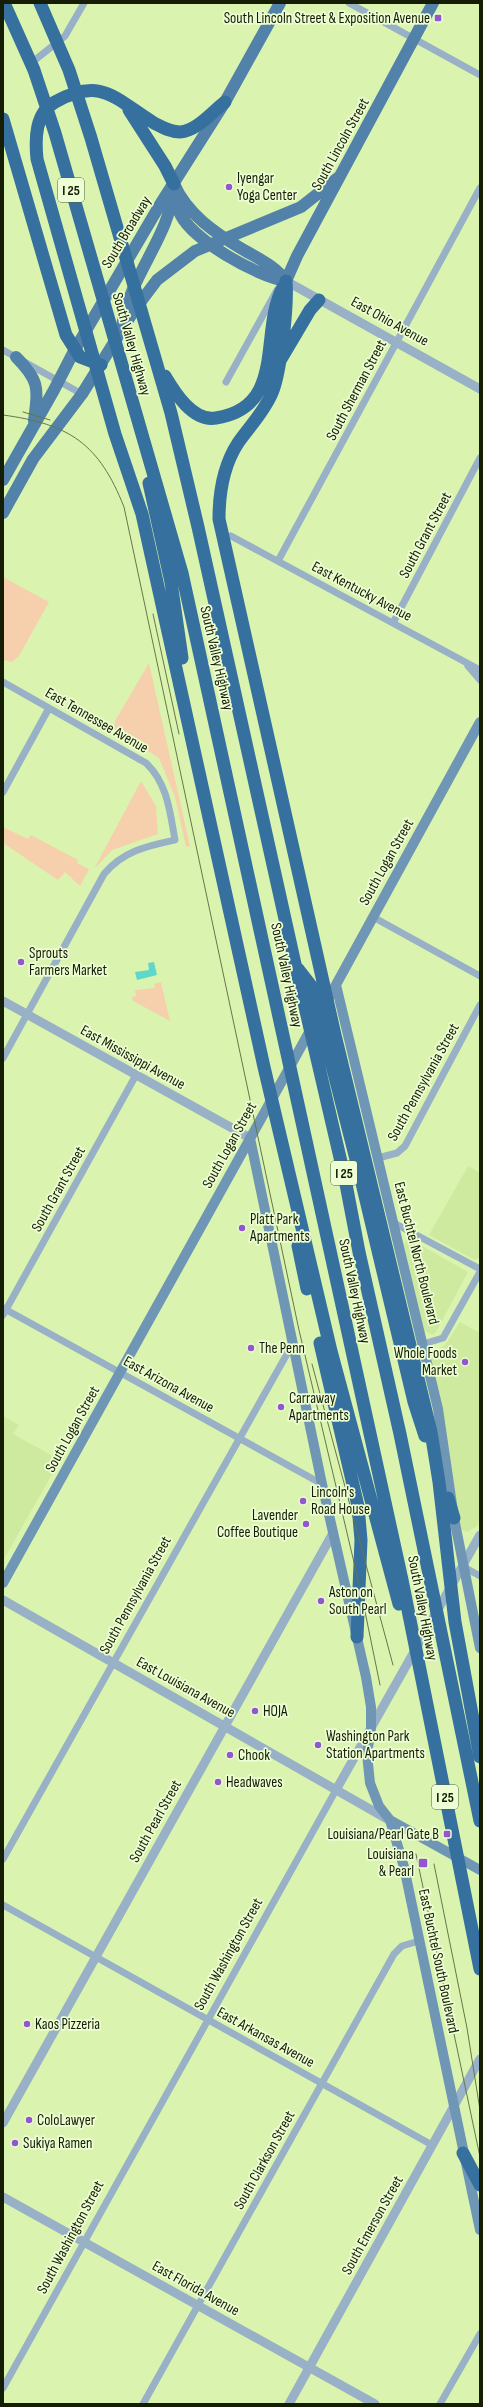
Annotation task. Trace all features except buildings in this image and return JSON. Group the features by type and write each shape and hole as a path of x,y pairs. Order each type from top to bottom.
{"highway":[{"name":"South Valley Highway","path":"4,3 34,70 44,98 134,407 169,521 206,680 399,1566 480,1969"},
{"name":"South Valley Highway","path":"40,3 57,40 82,110 171,413 198,527 295,964 346,1180 359,1252 402,1441 480,1820"},
{"path":"225,102 196,126 180,132 159,126 108,93 93,89 80,91 51,104 40,119 35,144 37,159 115,434 142,514 264,1067 331,1351 428,1712"},
{"path":"125,104 162,160 176,189"},
{"path":"3,119 66,335 74,351 80,357 102,365"},
{"path":"150,341 172,388 195,412 213,418 234,414 244,409 258,392 266,372 279,293 286,281"},
{"path":"286,281 286,311 275,385 268,400 238,443 226,468 221,492 219,519 335,1035 428,1420 439,1482 455,1622 480,1757"},
{"path":"277,365 310,310 319,300"},
{"path":"134,407 170,582 200,781"},
{"path":"295,964 312,987 360,1175 418,1417 454,1518"},
{"path":"264,1067 301,1262 358,1506 361,1540 357,1637"},
{"path":"463,2152 480,2185"}],"main road":[{"name":"South Broadway","path":"3,480 59,382 74,351 176,189 280,3"},
{"name":"South Lincoln Street","path":"286,281 297,256 339,177 379,107 413,38 433,3"},
{"path":"3,512 34,459 102,365 136,306 157,280 184,257 210,244 301,208 339,177"},
{"path":"121,333 125,307 169,215 176,189"},
{"name":"East Ohio Avenue","path":"176,189 198,218 224,238 272,266 286,281"},
{"name":"East Ohio Avenue","path":"176,189 182,216 210,244 269,278 286,281"},
{"path":"16,357 34,378 37,393 34,426"},
{"name":"South Logan Street","path":"3,1583 121,1373 480,722"},
{"name":"East Buchtel North Boulevard","path":"334,988 378,1158 438,1409 462,1566 480,1648"},
{"name":"East Buchtel South Boulevard","path":"252,1136 292,1345 370,1700 371,1728 368,1754 370,1783 379,1806 390,1820 404,1867 480,2230"},
{"name":"East Louisiana Avenue","path":"390,1820 480,1870"}],"street":[{"path":"35,60 44,55 65,36 84,3"},
{"path":"349,3 480,75"},
{"name":"South Sherman Street","path":"278,561 480,188"},
{"name":"East Ohio Avenue","path":"286,281 480,389"},
{"name":"South Lincoln Street","path":"226,382 275,292 286,281"},
{"path":"3,350 82,394"},
{"name":"South Grant Street","path":"393,623 480,458"},
{"name":"East Kentucky Avenue","path":"231,536 480,670"},
{"path":"464,661 480,680"},
{"name":"East Tennessee Avenue","path":"3,682 134,755 154,770 166,797 175,840 130,852 109,868 27,1014"},
{"path":"3,792 49,708"},
{"path":"373,917 480,976"},
{"name":"East Mississippi Avenue","path":"3,1001 136,1075 252,1136"},
{"name":"South Pennsylvania Street","path":"378,1158 396,1154 405,1146 480,1005"},
{"path":"3,1058 27,1014"},
{"name":"South Grant Street","path":"4,1311 136,1075"},
{"path":"394,1223 480,1271 443,1338 423,1344"},
{"name":"East Arizona Avenue","path":"4,1311 121,1373 322,1484"},
{"name":"South Pennsylvania Street","path":"3,1859 111,1663 292,1345"},
{"name":"South Pearl Street","path":"3,2123 333,1533"},
{"name":"South Washington Street","path":"3,2388 207,2020 480,1535"},
{"path":"462,1566 480,1576"},
{"name":"East Louisiana Avenue","path":"3,1600 111,1663 390,1820"},
{"name":"East Arkansas Avenue","path":"3,1905 432,2145"},
{"name":"South Clarkson Street","path":"143,2404 394,1954 402,1946 419,1942"},
{"name":"South Emerson Street","path":"289,2404 480,2059"},
{"name":"East Florida Avenue","path":"3,2197 375,2404"},
{"path":"440,2404 480,2334"}],"shaded area":[{"path":"3,577 49,602 19,656 12,662 3,660"},
{"path":"149,663 190,846 186,847 175,797 159,758 114,729 115,721"},
{"path":"141,781 156,806 158,834 112,850 94,869"},
{"path":"3,827 28,839 31,835 78,860 77,863 89,869 80,886 65,872 58,880 3,843"},
{"path":"161,982 170,1021 133,1001 132,997 136,996 135,990 155,988 154,984"},
{"path":"468,1166 480,1173 480,1257 475,1260 429,1235"},
{"path":"408,1238 468,1272 433,1335 424,1331 404,1244"},
{"path":"460,1322 480,1333 480,1519 477,1526 467,1532 461,1529 431,1362 434,1352 445,1345"},
{"path":"3,1416 19,1425 13,1434 60,1460 3,1561"}],"water":[{"path":"154,962 157,975 137,980 135,972 149,970 148,963"}],"tram line":[{"path":"23,412 50,420"},
{"path":"3,415 47,424 64,431 79,441 104,467 124,507 299,1330 361,1592 380,1685"},
{"path":"153,614 179,734"},
{"path":"312,1364 393,1665"},
{"path":"416,1854 480,2157"},
{"path":"434,1864 467,2028 480,2110"}],"place":[{"name":"South Lincoln Street & Exposition Avenue","path":"438,18"},
{"name":"Iyengar Yoga Center","path":"229,187"},
{"name":"Sprouts Farmers Market","path":"21,962"},
{"name":"Platt Park Apartments","path":"242,1228"},
{"name":"The Penn","path":"251,1348"},
{"name":"Whole Foods Market","path":"465,1362"},
{"name":"Carraway Apartments","path":"281,1407"},
{"name":"Lincoln's Road House","path":"303,1501"},
{"name":"Lavender Coffee Boutique","path":"306,1524"},
{"name":"Aston on South Pearl","path":"321,1601"},
{"name":"HOJA","path":"255,1711"},
{"name":"Washington Park Station Apartments","path":"318,1745"},
{"name":"Chook","path":"230,1755"},
{"name":"Headwaves","path":"218,1782"},
{"name":"Louisiana/Pearl Gate B","path":"447,1834"},
{"name":"Louisiana & Pearl","path":"423,1863"},
{"name":"Kaos Pizzeria","path":"27,2024"},
{"name":"ColoLawyer","path":"29,2120"},
{"name":"Sukiya Ramen","path":"15,2143"}]}
